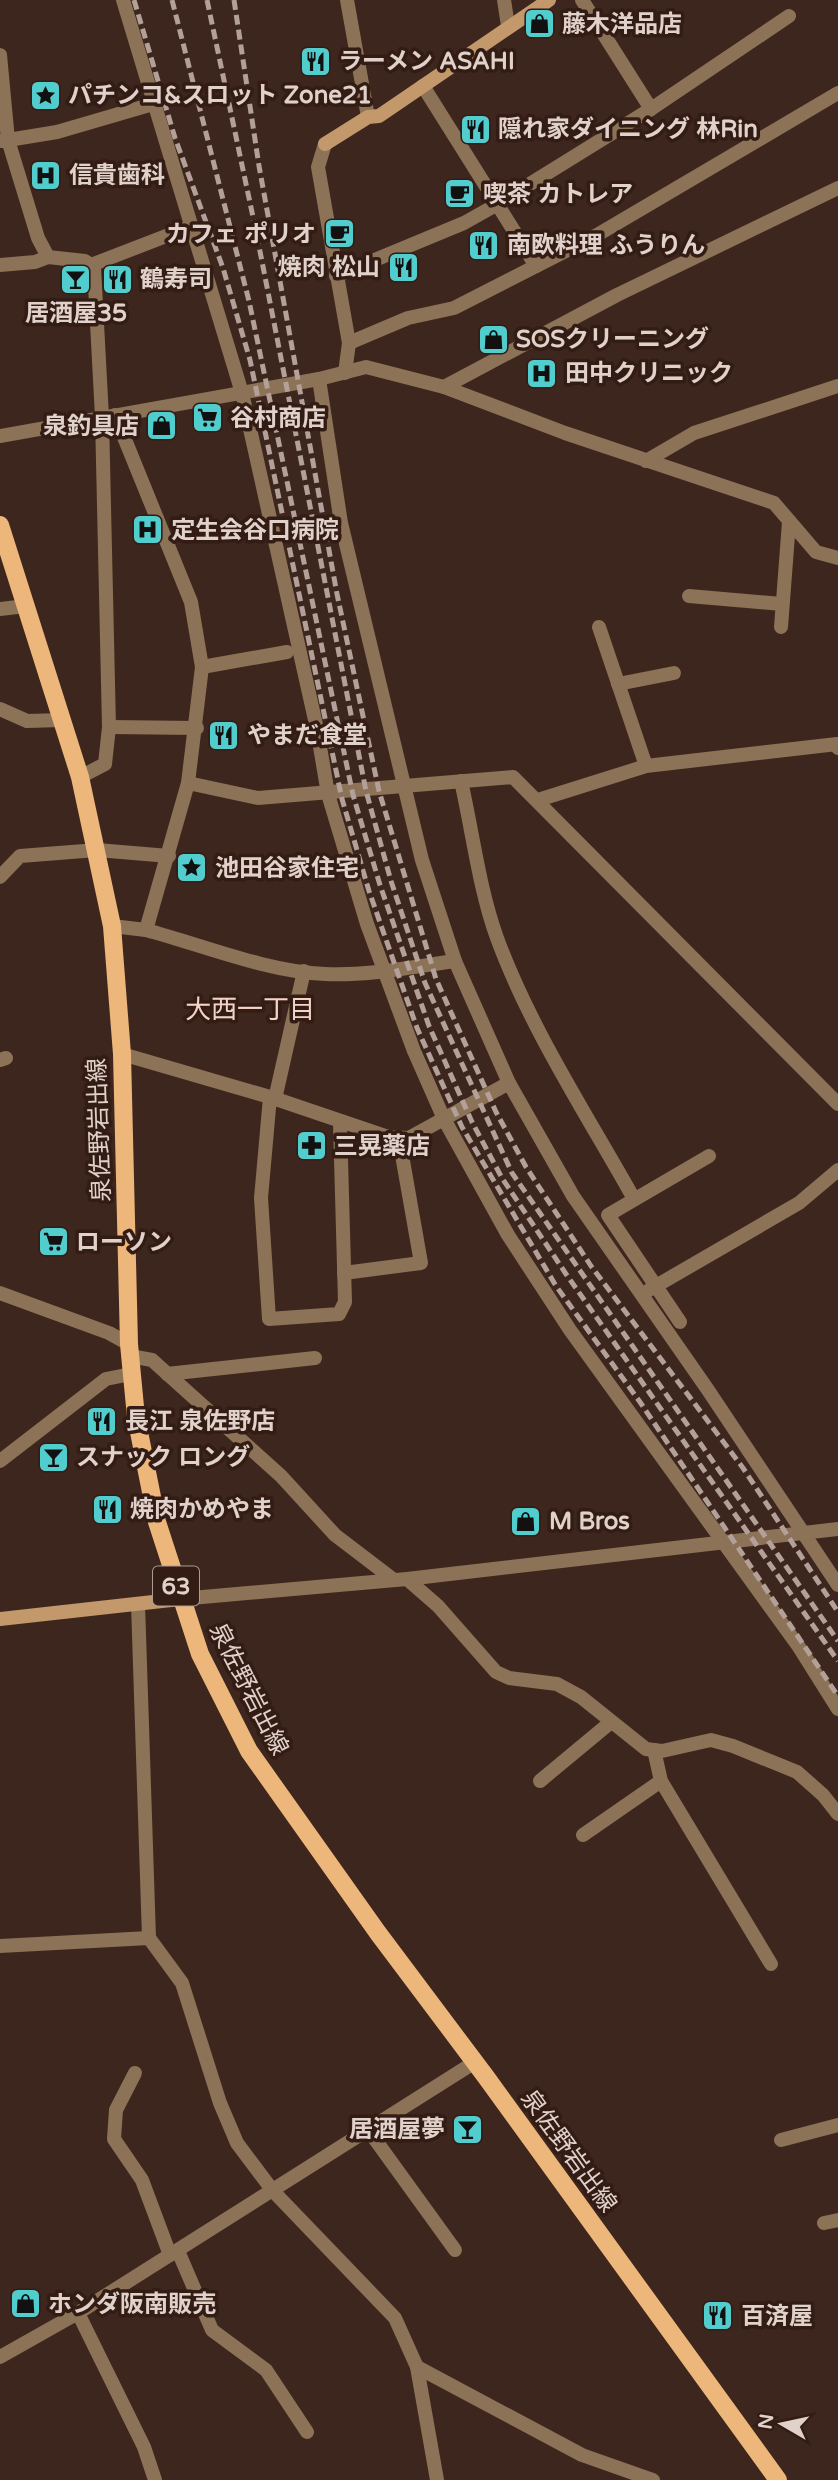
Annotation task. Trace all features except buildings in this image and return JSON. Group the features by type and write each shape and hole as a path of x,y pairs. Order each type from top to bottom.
{"main road":[{"name":"泉佐野岩出線","path":"0,525 80,777 112,926 122,1054 130,1358 136,1417 158,1522 180,1599 200,1654 249,1751 378,1933 475,2062 778,2480"}],"street":[{"path":"123,0 242,393 328,794 367,924 414,1051 444,1119 508,1235 570,1330 726,1543 838,1709"},
{"path":"347,0 368,117"},
{"path":"504,0 508,26"},
{"path":"345,373 349,343 318,167 325,144 368,117 379,116 549,0"},
{"path":"582,0 651,109"},
{"path":"336,276 464,223 496,205 651,109 789,16"},
{"path":"0,55 4,140 38,238 48,257"},
{"path":"423,86 536,266"},
{"path":"349,343 408,318 454,308 597,235 838,93"},
{"path":"4,140 57,132 153,104"},
{"path":"444,387 617,295 838,188"},
{"path":"91,265 192,226"},
{"path":"0,265 35,262 48,257 85,261 94,267 109,416 108,727 105,764 80,777"},
{"path":"0,436 319,379 366,367 444,387 646,461 774,503 816,552 838,558"},
{"path":"319,379 341,523 422,860 454,961 509,1083 573,1196 838,1585"},
{"path":"646,461 694,433 838,386"},
{"path":"109,416 191,602 202,667 197,728 188,783 146,930"},
{"path":"781,627 789,522"},
{"path":"689,596 782,604"},
{"path":"0,609 26,606"},
{"path":"599,627 646,766"},
{"path":"202,667 287,652"},
{"path":"618,684 674,673"},
{"path":"0,709 27,722 62,720"},
{"path":"108,727 197,728"},
{"path":"538,800 646,766 838,746"},
{"path":"188,783 258,798 513,778 538,800 838,1104"},
{"path":"461,782 483,894 498,940 545,1040 634,1199"},
{"path":"0,877 20,856 97,850 169,856"},
{"path":"112,926 146,930 323,974 386,971 454,961"},
{"path":"304,971 272,1098 261,1198 269,1319 339,1314 345,1302 340,1124"},
{"path":"122,1054 272,1098 340,1124 399,1138 409,1138 509,1083"},
{"path":"344,1273 421,1263 399,1138"},
{"path":"680,1322 608,1215 709,1156"},
{"path":"641,1294 799,1203 838,1170"},
{"path":"0,1293 109,1333 130,1358 152,1360 281,1476 335,1535 438,1606 496,1672 509,1678 557,1684 581,1697 631,1740 654,1750 711,1740 797,1772 823,1794 838,1814"},
{"path":"0,1461 130,1358"},
{"path":"167,1374 315,1358"},
{"path":"0,1619 400,1579 838,1528"},
{"path":"138,1604 149,1938 183,1983 220,2103 237,2143 274,2191 395,2318 417,2367 437,2480"},
{"path":"540,1781 611,1722"},
{"path":"654,1750 661,1781 771,1964"},
{"path":"583,1835 661,1781"},
{"path":"0,1946 149,1938"},
{"path":"1,2352 78,2313 475,2062"},
{"path":"135,2073 116,2110 114,2139 142,2180 212,2330 266,2370 307,2432"},
{"path":"780,2140 838,2125"},
{"path":"369,2131 455,2250"},
{"path":"78,2313 144,2447 155,2480"},
{"path":"417,2367 582,2455 653,2480"}],"railway":[{"path":"134,0 175,138 223,268 250,360 342,799 369,891 417,1028 462,1127 556,1286 640,1402 838,1696"},
{"path":"172,0 249,301 353,795 380,885 429,1026 472,1122 502,1178 566,1274 838,1661"},
{"path":"207,0 256,231 366,791 391,881 425,983 512,1173 838,1641"},
{"path":"234,0 259,166 337,594 379,791 436,979 496,1112 526,1167 591,1266 743,1468 838,1612"}],"place":[{"name":"藤木洋品店","path":"539,24"},
{"name":"ラーメン ASAHI","path":"315,61"},
{"name":"パチンコ&スロット Zone21","path":"45,95"},
{"name":"隠れ家ダイニング 林Rin","path":"475,129"},
{"name":"信貴歯科","path":"46,175"},
{"name":"喫茶 カトレア","path":"460,194"},
{"name":"カフェ ポリオ","path":"339,234"},
{"name":"南欧料理 ふうりん","path":"484,245"},
{"name":"焼肉 松山","path":"403,267"},
{"name":"居酒屋35","path":"76,279"},
{"name":"鶴寿司","path":"117,279"},
{"name":"SOSクリーニング","path":"493,339"},
{"name":"田中クリニック","path":"542,373"},
{"name":"谷村商店","path":"207,418"},
{"name":"泉釣具店","path":"162,426"},
{"name":"定生会谷口病院","path":"148,530"},
{"name":"やまだ食堂","path":"224,735"},
{"name":"池田谷家住宅","path":"192,868"},
{"name":"三晃薬店","path":"311,1146"},
{"name":"ローソン","path":"53,1242"},
{"name":"長江 泉佐野店","path":"102,1421"},
{"name":"スナック ロング","path":"53,1457"},
{"name":"焼肉かめやま","path":"107,1509"},
{"name":"M Bros","path":"526,1521"},
{"name":"居酒屋夢","path":"468,2129"},
{"name":"ホンダ阪南販売","path":"25,2304"},
{"name":"百済屋","path":"718,2316"}],"district":[{"name":"大西一丁目","path":"250,1009"}]}
